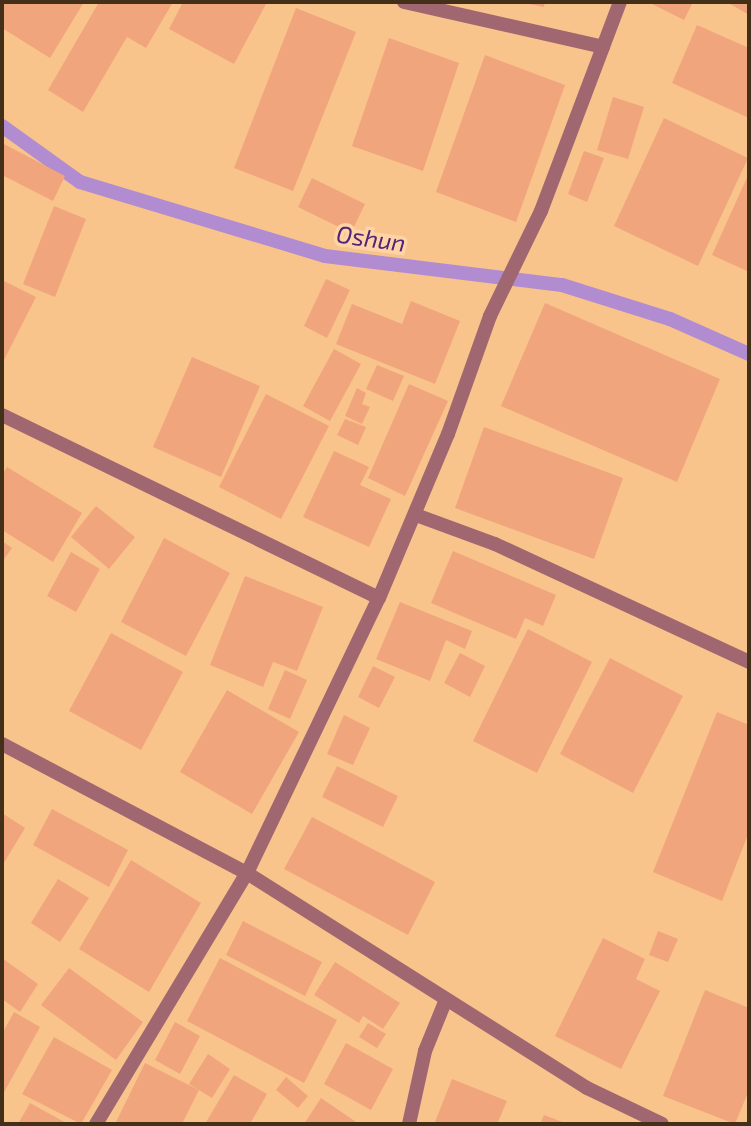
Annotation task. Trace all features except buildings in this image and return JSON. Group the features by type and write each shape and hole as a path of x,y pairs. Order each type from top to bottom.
{"street":[{"path":"404,2 603,47"},
{"path":"96,1124 247,873 379,598 416,514 490,316 541,211 620,2"},
{"path":"2,415 379,598"},
{"path":"416,514 495,544 749,662"},
{"path":"2,744 247,873 445,1002 587,1088 662,1124"},
{"path":"409,1124 425,1051 445,1002"}],"waterway":[{"name":"Oshun","path":"2,126 80,182 325,256 562,285 670,319 749,354"}]}
